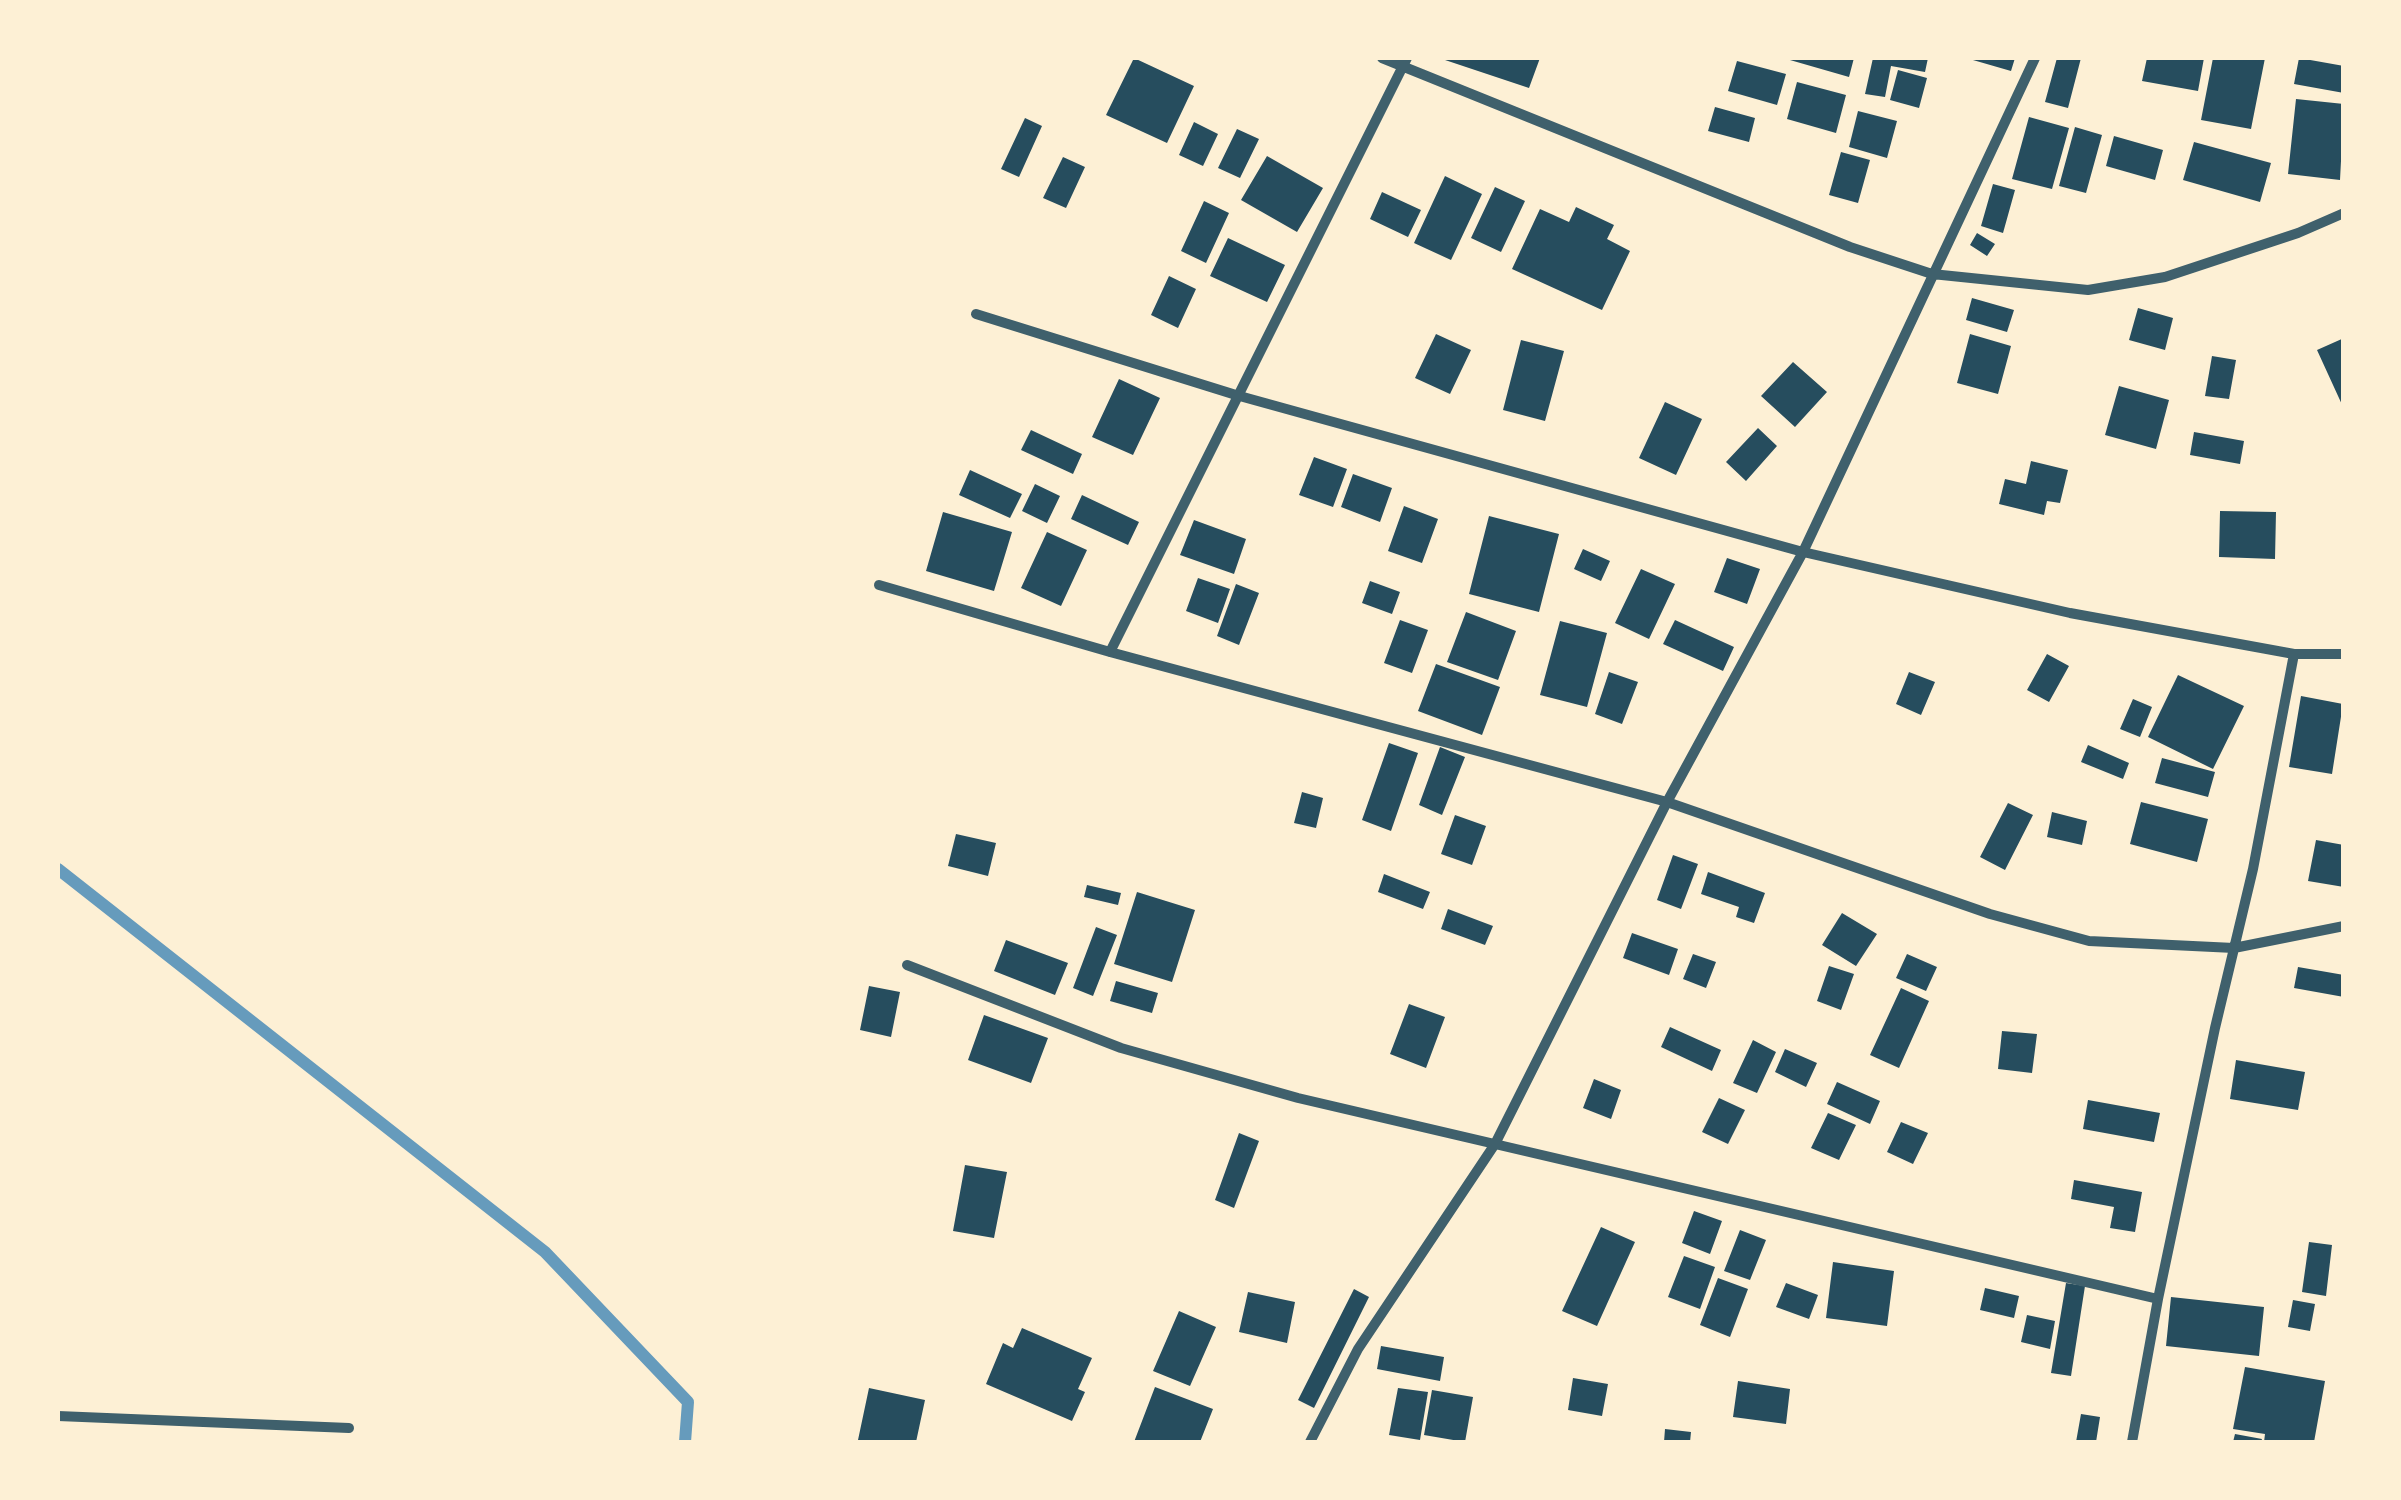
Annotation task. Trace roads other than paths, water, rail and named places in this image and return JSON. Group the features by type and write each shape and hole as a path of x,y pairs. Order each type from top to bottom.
{"street":[{"path":"1382,58 1405,61 1850,246 1932,274 2088,290 2164,277 2298,233 2344,213"},
{"path":"1310,1442 1358,1349 1495,1144 1667,802 1803,552 2035,58"},
{"path":"1110,652 1405,61"},
{"path":"976,314 1236,395 1803,552 2070,613 2294,654 2344,654"},
{"path":"879,585 1110,652 1667,802 1990,914 2089,941 2234,948 2344,926"},
{"path":"2132,1442 2158,1299 2253,869 2294,654"},
{"path":"907,965 1121,1048 1298,1098 2158,1299"},
{"path":"58,1416 349,1428"}],"waterway":[{"path":"58,869 545,1252 688,1402 685,1442"}]}
